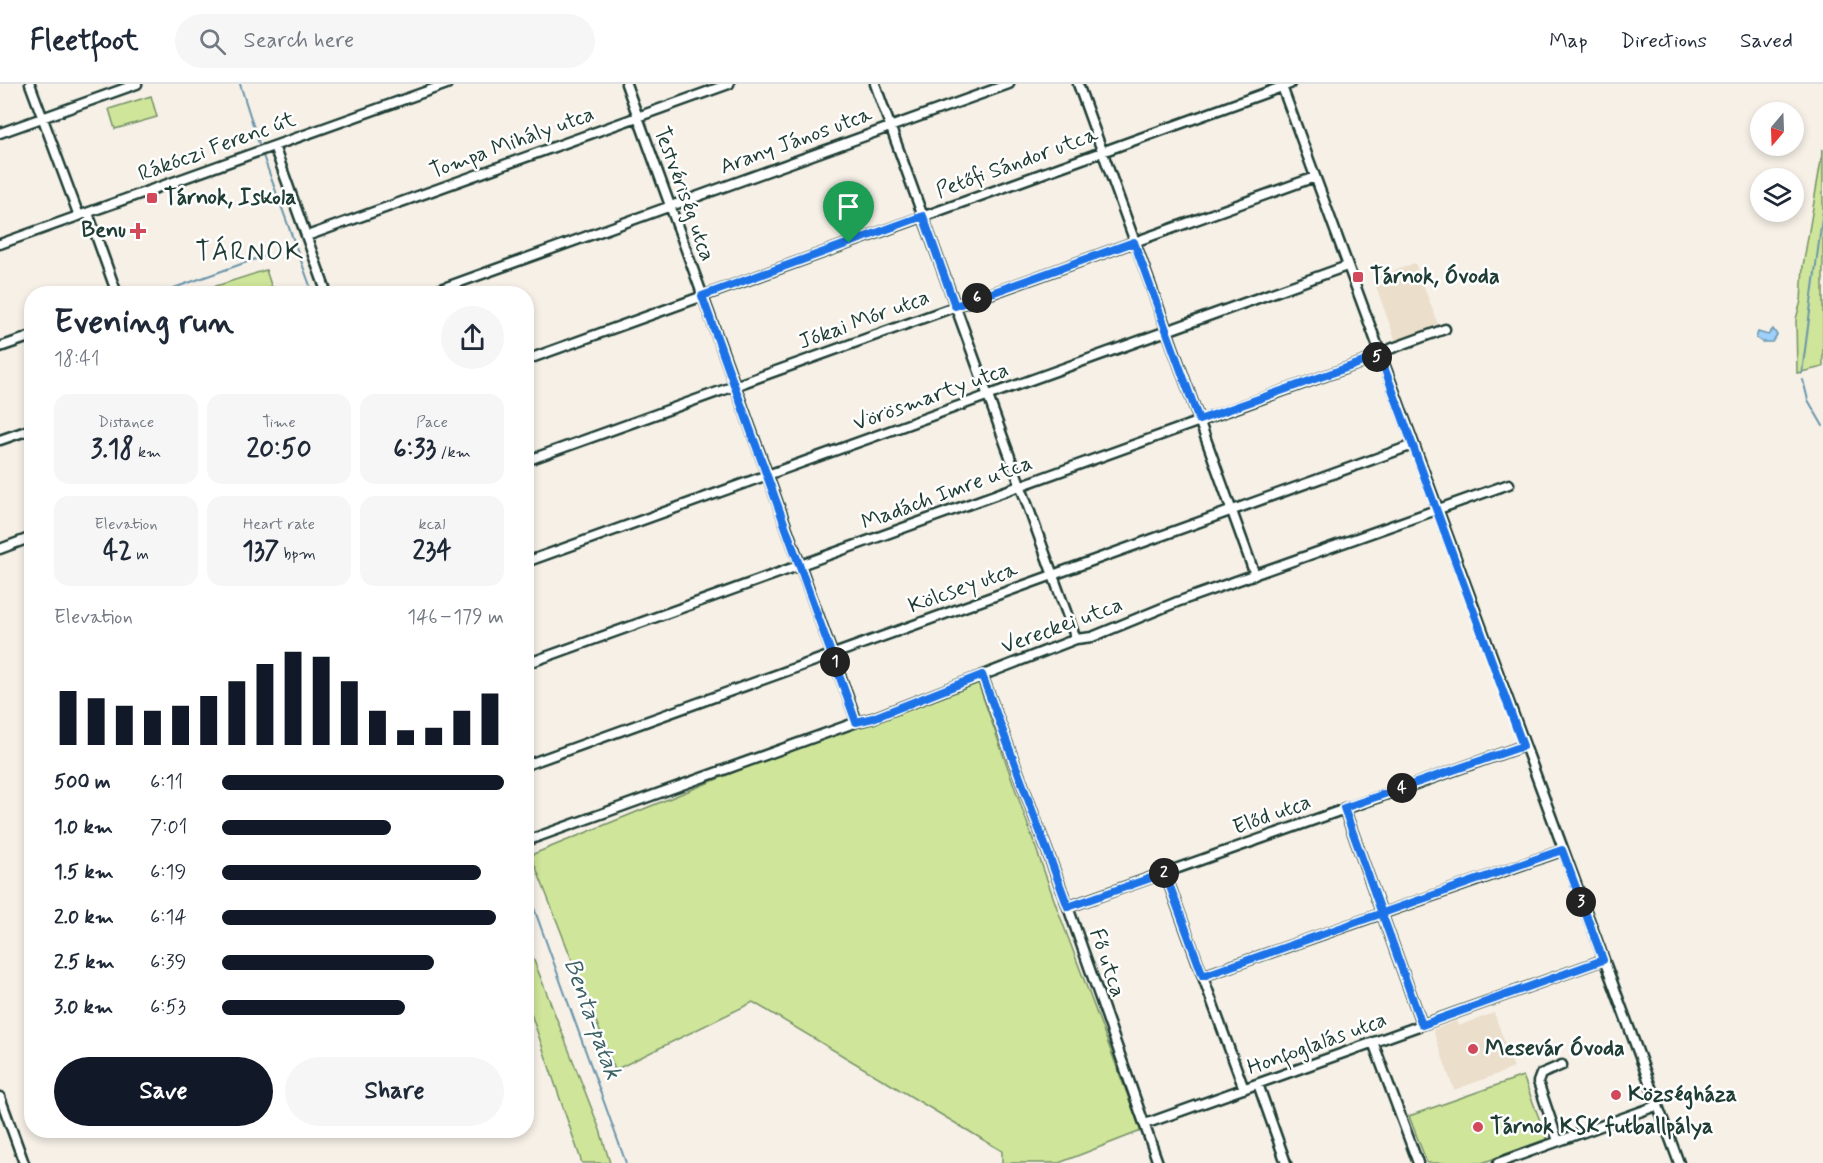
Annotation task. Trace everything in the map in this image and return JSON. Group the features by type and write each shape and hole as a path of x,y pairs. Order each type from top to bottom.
{"street":[{"path":"30,84 42,118 114,286"},
{"path":"0,133 137,84"},
{"name":"Rákóczi Ferenc út","path":"0,244 447,84"},
{"name":"Testvériség utca","path":"626,84 856,722"},
{"name":"Tompa Mihály utca","path":"307,236 729,84"},
{"path":"875,84 1076,639"},
{"name":"Arany János utca","path":"449,286 1009,84"},
{"path":"1078,84 1255,575"},
{"path":"1284,85 1379,355 1679,1163"},
{"name":"Petőfi Sándor utca","path":"534,357 1284,85"},
{"path":"274,146 324,286"},
{"name":"Jókai Mór utca","path":"534,458 1315,177"},
{"name":"Vörösmarty utca","path":"534,559 1347,266"},
{"name":"Madách Imre utca","path":"534,661 1379,355 1445,329"},
{"path":"0,347 24,339"},
{"path":"0,440 24,432"},
{"name":"Kölcsey utca","path":"534,762 1413,445"},
{"name":"Vereckei utca","path":"534,838 856,722 873,718 1076,639 1099,634 1177,602 1405,519 1438,511 1509,484"},
{"path":"0,549 24,540"},
{"name":"Fő utca","path":"982,675 1068,907 1158,1163"},
{"name":"Előd utca","path":"1068,907 1523,746"},
{"path":"1344,808 1422,1025"},
{"path":"1203,976 1562,850"},
{"path":"1165,873 1244,1089"},
{"name":"Honfoglalás utca","path":"1145,1124 1603,960"},
{"path":"1373,1042 1418,1163"},
{"path":"1558,1141 1538,1082 1541,1074 1562,1065"},
{"path":"1258,1084 1286,1163"},
{"path":"0,1097 24,1163"},
{"path":"1498,1163 1656,1106"}],"shaded area":[{"path":"1415,263 1439,327 1396,342 1373,278"},
{"name":"Mesevár Óvoda","path":"1494,1013 1514,1068 1454,1090 1433,1030 1456,1021 1458,1026"}],"green space":[{"path":"151,96 157,117 115,129 109,109"},
{"path":"1823,149 1823,367 1797,373 1796,319 1801,301 1803,266"},
{"path":"266,270 271,286 216,286"},
{"path":"975,674 1057,908 1141,1131 1059,1163 1002,1163 1002,1151 753,1002 615,1070 534,863 534,854"},
{"path":"534,961 600,1130 610,1163 582,1163 534,1022"},
{"name":"Tárnok KSK futballpálya","path":"1523,1076 1547,1139 1482,1163 1427,1163 1409,1116"}],"water":[{"path":"1773,329 1777,335 1772,342 1762,342 1756,338 1758,332 1768,335"}],"waterway":[{"name":"Benta-patak","path":"240,84 260,147"},
{"name":"Benta-patak","path":"262,153 310,286"},
{"path":"1802,373 1823,211"},
{"path":"180,286 267,255"},
{"path":"1803,380 1808,400 1823,426"},
{"name":"Benta-patak","path":"534,908 626,1163"}],"place":[{"name":"Tárnok, Iskola","path":"152,198"},
{"name":"Benu","path":"138,231"},
{"name":"Tárnok, Óvoda","path":"1358,277"},
{"name":"Mesevár Óvoda","path":"1473,1049"},
{"name":"Községháza","path":"1616,1095"},
{"name":"Tárnok KSK futballpálya","path":"1478,1127"}],"district":[{"name":"TÁRNOK","path":"250,253"}],"route":[{"path":"849,243 702,296 856,722 873,718 982,675 1068,907 1165,873 1203,976 1382,915 1562,850 1603,960 1422,1025 1382,915 1344,808 1523,746 1380,356 1199,420 1134,242 955,306 923,216 849,243"}]}
